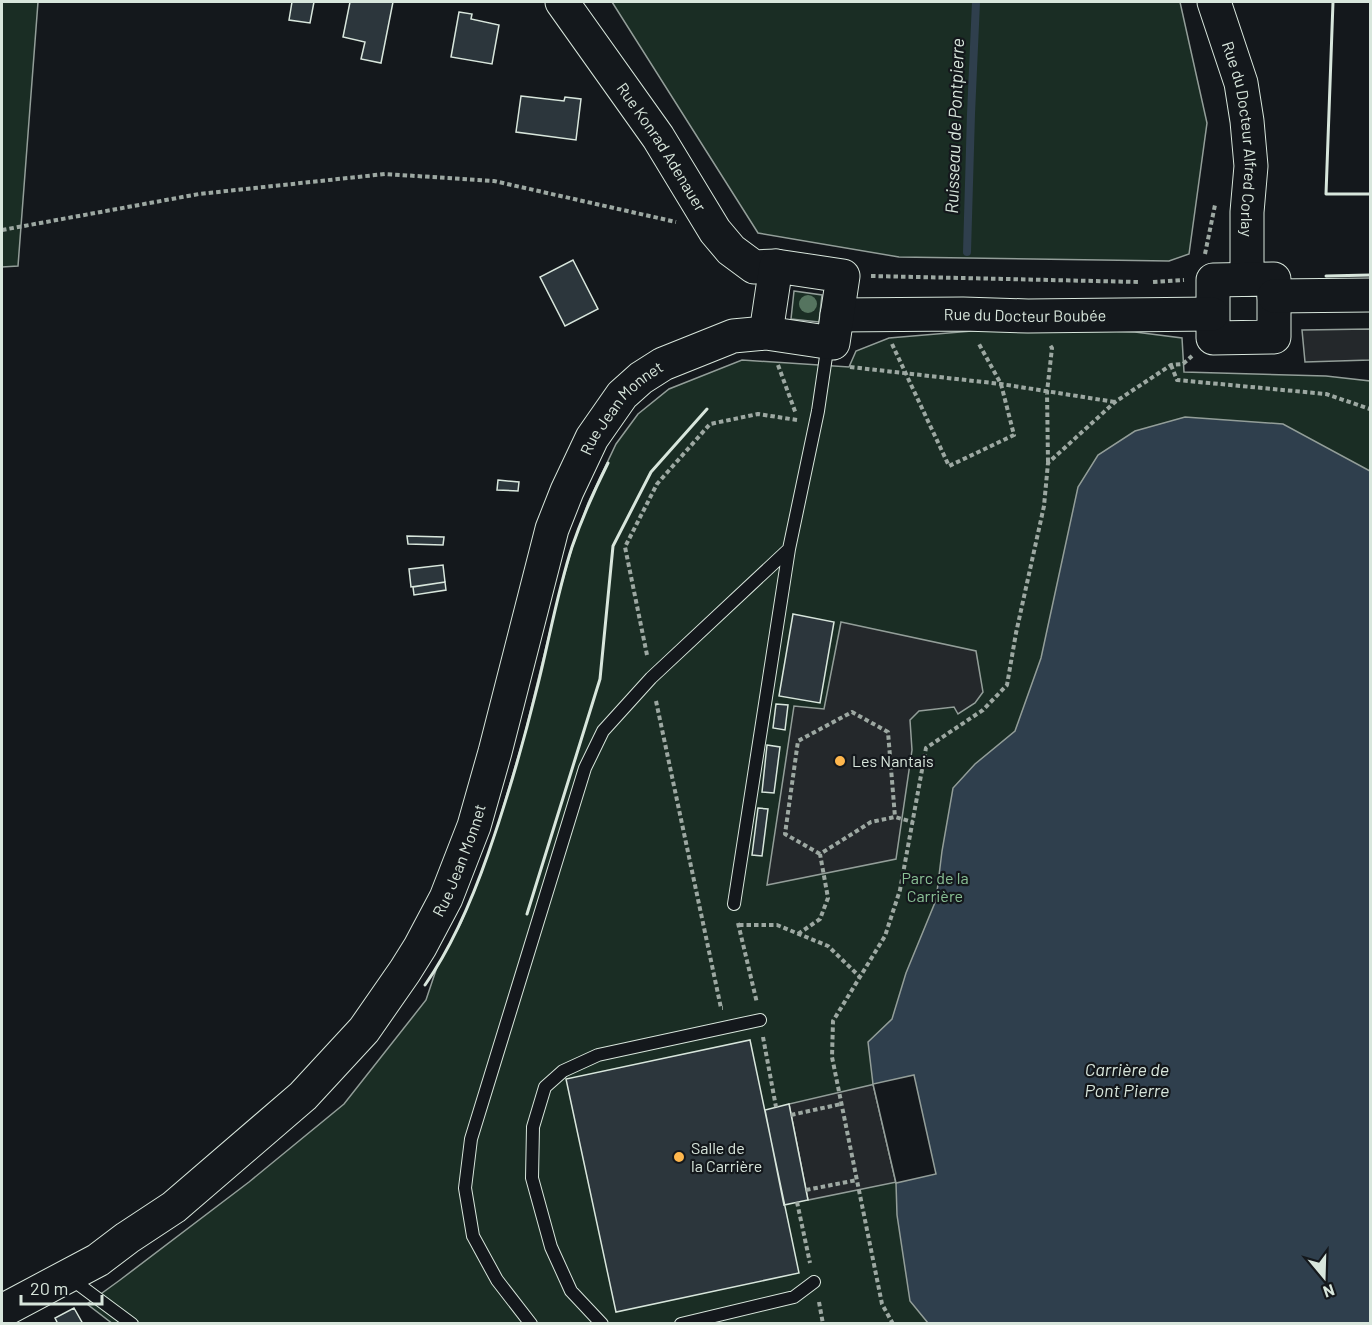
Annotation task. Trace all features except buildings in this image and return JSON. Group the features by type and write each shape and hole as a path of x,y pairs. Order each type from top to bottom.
{"street":[{"name":"Rue Konrad Adenauer","path":"562,2 658,137 715,231 731,250 754,267 776,266 843,276"},
{"name":"Rue du Docteur Alfred Corlay","path":"1212,326 1274,337 1260,287 1247,220 1251,166 1241,83 1214,2"},
{"path":"766,333 776,266"},
{"path":"833,329 843,276"},
{"path":"1212,326 1213,280 1260,287 1371,295"},
{"name":"Rue du Docteur Boubée","path":"833,329 879,314 1028,316 1212,326"},
{"name":"Rue Jean Monnet","path":"2,1311 99,1260 127,1238 174,1207 303,1096 364,1030 420,947 446,898 474,826 552,529 592,438 622,395 641,378 663,364 733,336 833,329"}],"lane":[{"path":"734,904 789,549 833,329"},
{"path":"531,1323 497,1280 473,1236 465,1188 471,1139 585,768 603,731 651,678 789,549"},
{"path":"602,1323 571,1291 550,1247 532,1178 533,1127 545,1087 563,1071 598,1055 760,1020"},
{"path":"67,1276 132,1323"},
{"path":"681,1323 794,1297 814,1282"}],"path":[{"path":"2,230 198,194 385,174 494,181 715,231"},
{"path":"1204,256 1216,195"},
{"path":"843,276 1149,282 1186,280"},
{"path":"879,314 949,466 1014,435 1001,384 942,277"},
{"path":"1048,463 1115,402 1171,365 1183,364 1212,326"},
{"path":"766,333 798,421"},
{"path":"1171,365 1177,380 1326,394 1371,409"},
{"path":"849,367 1001,384 1115,402"},
{"path":"893,1323 882,1304 841,1104 832,1057 833,1021 885,936 900,890 926,748 983,710 1006,685 1044,506 1048,463 1047,392"},
{"path":"798,934 820,919 828,898 820,854 786,834 798,741 852,712 888,732 895,817"},
{"path":"820,854 871,822 895,817 913,822"},
{"path":"734,904 760,1020 776,1107"},
{"path":"739,925 777,925 828,946 859,976"},
{"path":"791,1115 841,1104"},
{"path":"807,1190 857,1180"},
{"path":"797,1202 823,1323"}],"green space":[{"path":"2,2 38,2 18,266 2,267"},
{"path":"612,2 1180,2 1207,123 1189,254 1169,261 899,257 758,233"},
{"path":"794,291 822,295 819,322 791,319"},
{"name":"Parc de la Carrière","path":"1059,329 1135,332 1182,338 1184,372 1326,376 1370,381 1370,1323 113,1324 87,1304 249,1182 344,1104 426,1000 437,967 461,923 496,831 524,737 559,594 588,503 616,444 638,414 669,389 742,360 849,367 856,351 889,338 972,331"}],"shaded area":[{"path":"1370,329 1370,360 1305,362 1302,330"},
{"path":"841,622 976,651 983,692 975,703 958,714 954,707 919,711 910,720 912,750 896,859 767,885 794,706 824,709"},
{"path":"914,1075 936,1174 808,1200 789,1104"}],"water":[{"name":"Carrière de Pont Pierre","path":"1185,417 1283,424 1370,471 1370,1323 928,1323 910,1301 897,1215 896,1183 873,1084 868,1042 892,1019 906,973 936,900 953,788 975,764 1015,731 1041,658 1078,487 1098,455 1135,431"}],"pier":[{"path":"914,1075 936,1174 896,1183 873,1084"}],"waterway":[{"name":"Ruisseau de Pontpierre","path":"967,252 976,2"}],"wall":[{"path":"1333,2 1326,194 1370,194"},
{"path":"1326,276 1370,275"},
{"path":"527,914 600,679 613,546 651,472 707,409"},
{"path":"425,985 461,922 488,854 526,730 572,547 588,505 608,463"}],"place":[{"name":"Les Nantais","path":"840,761"},
{"name":"Salle de la Carrière","path":"679,1157"}]}
